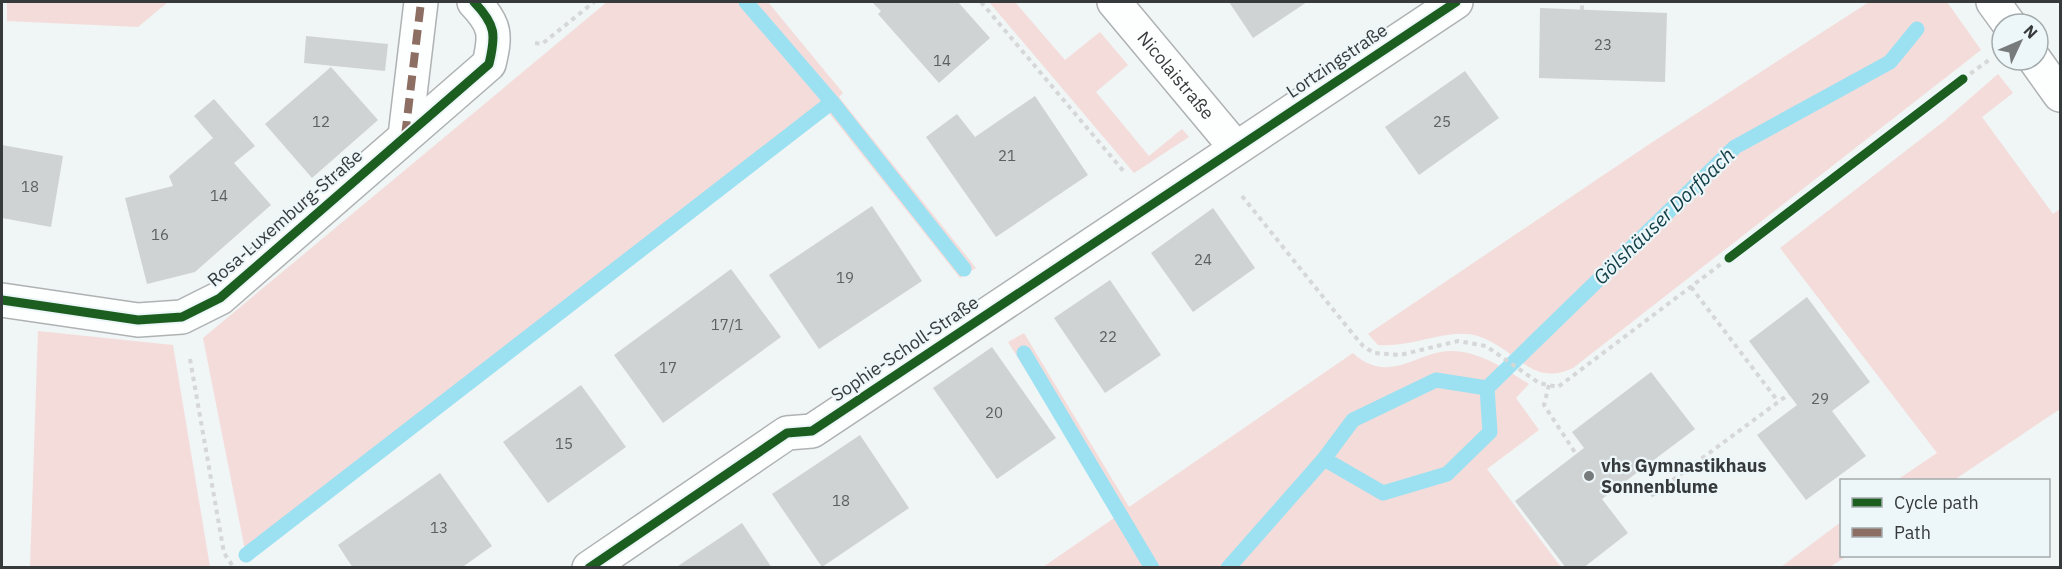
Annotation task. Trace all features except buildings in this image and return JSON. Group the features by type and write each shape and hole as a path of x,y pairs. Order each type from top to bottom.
{"street":[{"path":"405,136 422,2"},
{"path":"474,2 486,15 495,39"},
{"name":"Nicolaistraße","path":"1114,2 1236,148"},
{"name":"Lortzingstraße","path":"1236,148 1456,2"},
{"name":"Rosa-Luxemburg-Straße","path":"2,300 138,320 182,317 220,298 489,64 495,39"},
{"path":"2044,72 2061,95"},
{"name":"Sophie-Scholl-Straße","path":"589,567 786,433 812,431 1236,148"}],"path":[{"path":"495,39 542,44 594,2"},
{"path":"981,2 1132,182"},
{"path":"1582,2 1582,10"},
{"path":"1964,79 1990,59"},
{"path":"1239,192 1363,346 1374,353 1400,355 1458,341 1486,346 1539,383 1558,387 1729,258"},
{"path":"1691,287 1777,400"},
{"path":"182,317 224,553 234,567"},
{"path":"1549,385 1544,405 1576,454"},
{"path":"1651,496 1777,400 1789,394"}],"shaded area":[{"path":"7,2 168,2 138,27 7,21"},
{"path":"607,2 768,2 843,93 839,97 976,268 960,278 825,108 697,204 246,555 203,338"},
{"path":"989,2 1015,2 1065,60 1100,32 1128,65 1096,92 1149,156 1182,129 1189,137 1134,173"},
{"path":"1869,2 1947,2 1981,50 1573,368 1558,373 1535,370 1491,342 1467,334 1455,334 1404,344 1378,345 1368,334 1651,143"},
{"path":"1998,74 2013,93 1982,117 2053,214 2060,209 2060,409 1955,479 1898,479 1937,453 1780,248 1943,122"},
{"path":"38,331 173,345 210,567 30,567"},
{"path":"1024,333 1129,507 1353,353 1366,363 1379,367 1392,367 1441,352 1465,352 1484,358 1529,384 1516,398 1539,430 1487,469 1561,567 1043,567 1117,516 1008,342"},
{"path":"1840,523 1840,557 1845,557 1830,567 1781,567"}],"waterway":[{"path":"746,2 832,102 964,269"},
{"name":"Gölshäuser Dorfbach","path":"1228,568 1324,459 1353,420 1436,380 1487,388 1735,147 1890,62 1917,29"},
{"path":"246,555 832,102"},
{"path":"1024,353 1152,568"},
{"name":"Gölshäuser Dorfbach","path":"1324,459 1383,493 1447,474 1490,432 1487,388"}],"marked path":[{"path":"405,136 421,2"}],"cycle path":[{"path":"2,300 138,320 182,317 220,298 489,64 493,45 492,31 487,17 474,2"},
{"path":"589,568 787,433 812,431 1456,2"},
{"path":"1729,258 1963,79"}],"place":[{"name":"vhs Gymnastikhaus Sonnenblume","path":"1589,476"}]}
